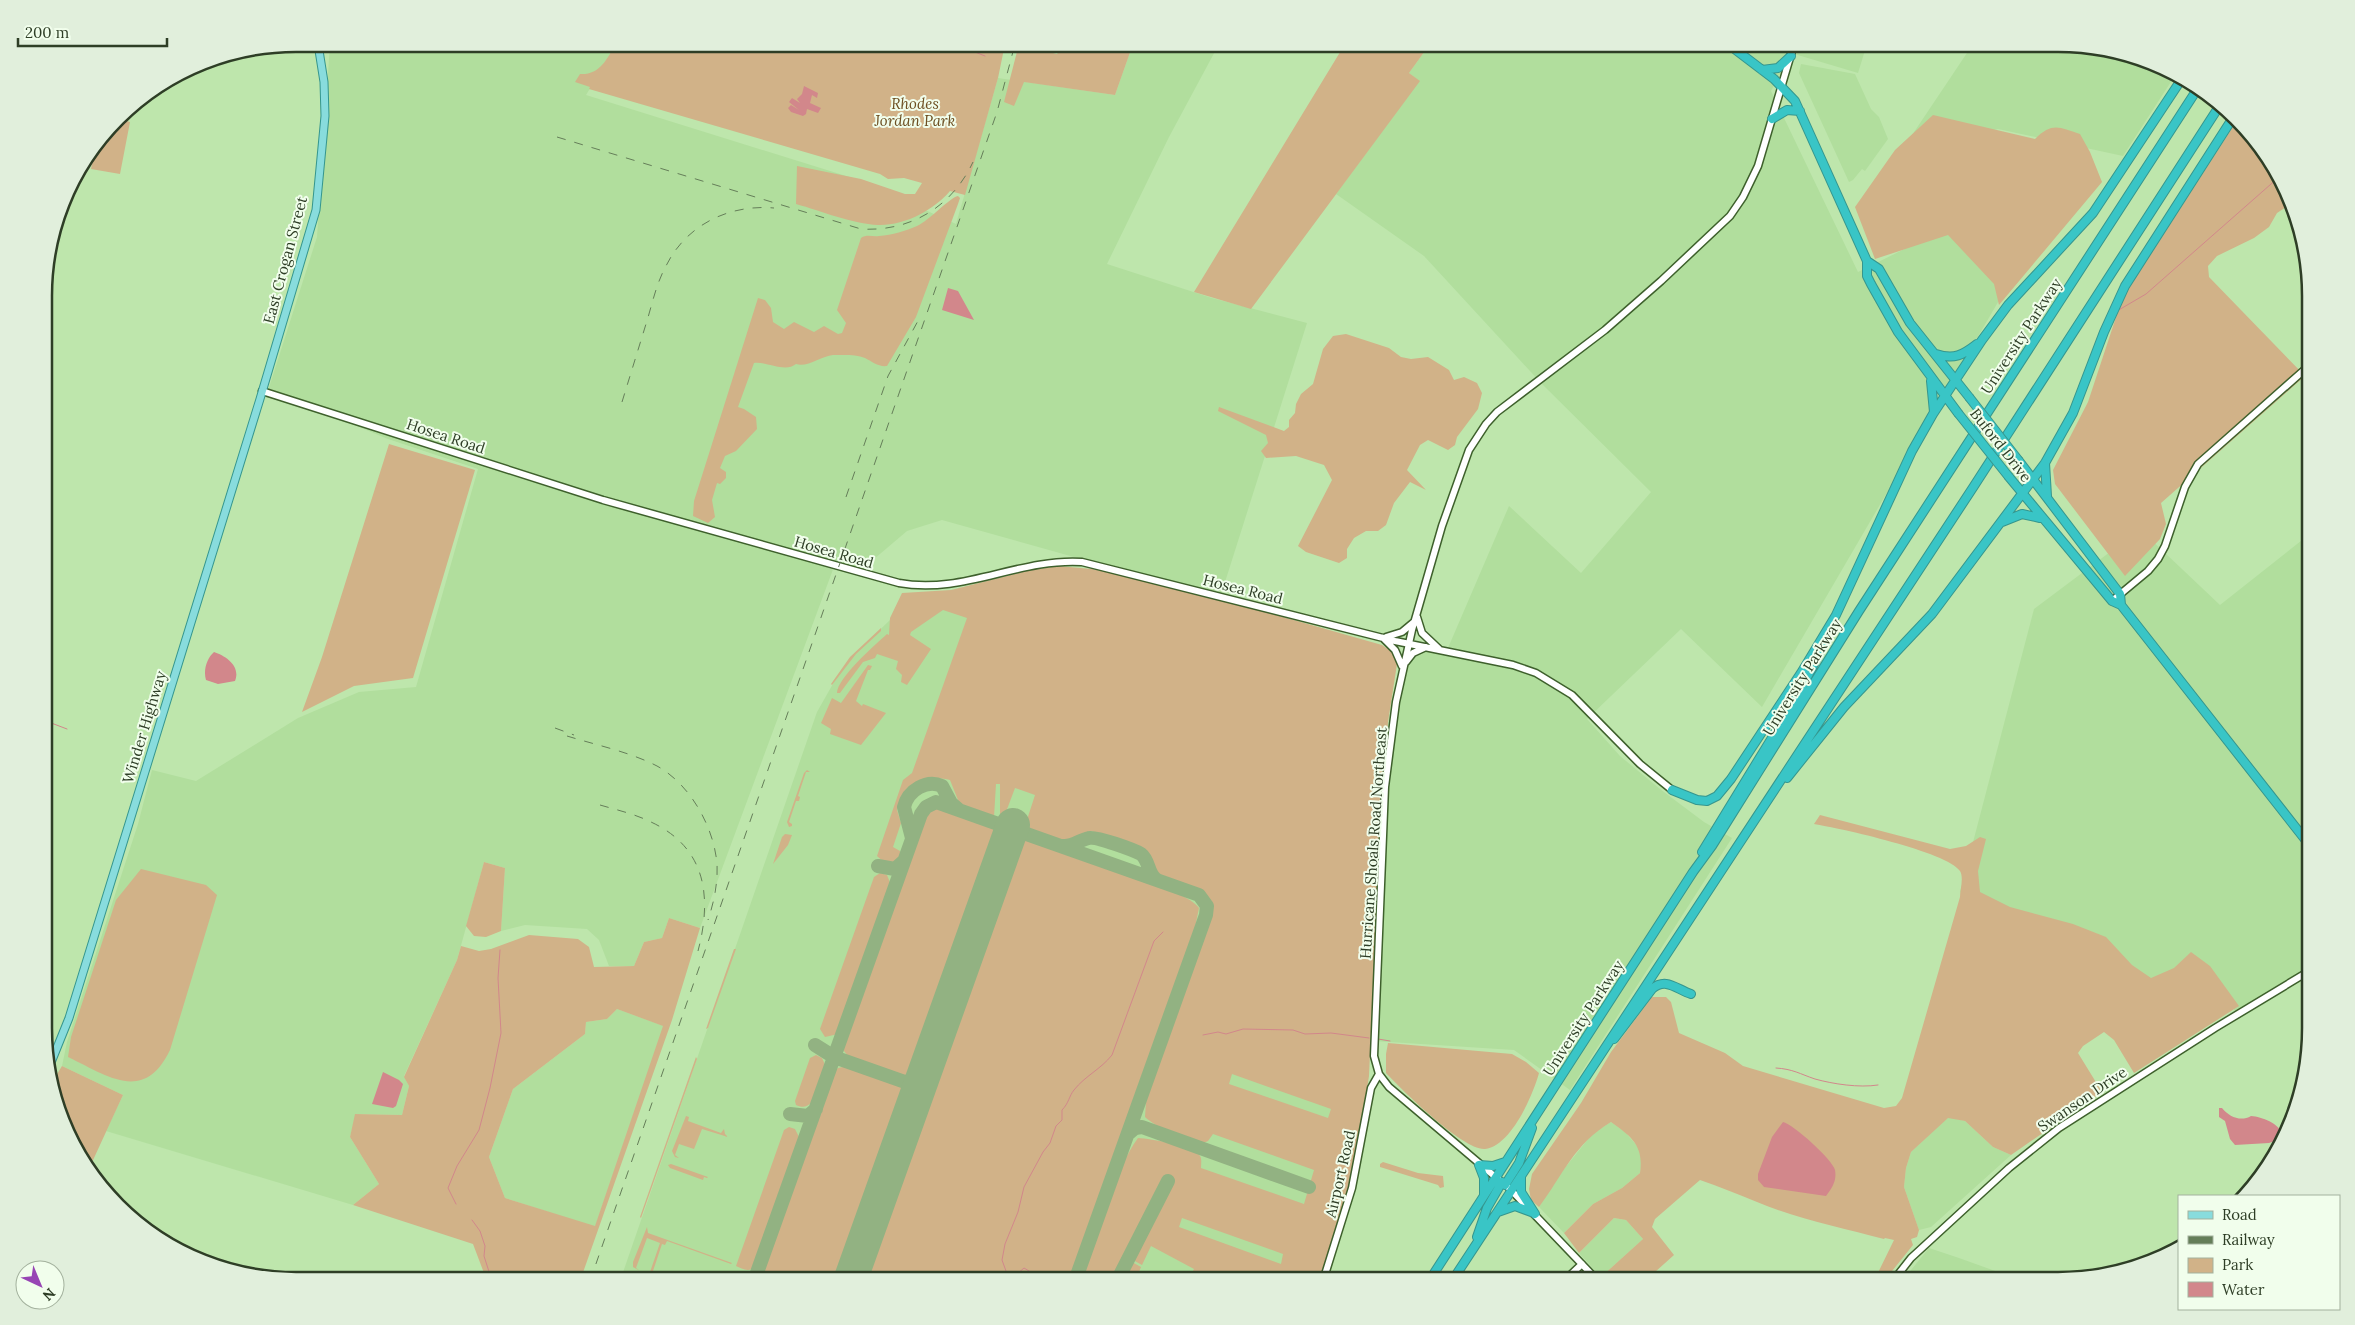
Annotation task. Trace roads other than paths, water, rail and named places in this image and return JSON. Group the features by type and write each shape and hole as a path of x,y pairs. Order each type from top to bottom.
{"highway":[{"name":"Buford Drive","path":"1740,53 1782,86 1795,101 1867,261 1867,276 1884,309 1945,397 2041,518 2112,600 2121,605 2302,836"},
{"path":"1762,70 1778,68 1791,56"},
{"path":"1693,872 1707,843 1797,697 1817,660 1912,451 1934,414 1982,340 2008,305 2093,213 2178,84"},
{"name":"University Parkway","path":"1458,1272 1496,1213 1504,1184 1506,1161 1535,1119 1693,872 1712,846 1859,611 2194,94"},
{"path":"1772,119 1787,110 1800,111"},
{"name":"University Parkway","path":"1434,1272 1484,1195 1522,1174 2216,111"},
{"path":"1747,830 1826,726 1932,614 2045,463 2073,413 2104,332 2125,286 2230,123"},
{"name":"Buford Drive","path":"1867,261 1879,269 1910,323 2048,498 2120,594"},
{"path":"1934,353 1954,358 1965,353 1982,340"},
{"path":"1930,376 1934,392 1934,414"},
{"path":"2045,463 2044,477 2048,498"},
{"path":"1998,525 2013,516 2022,514 2041,518"},
{"path":"2120,594 2121,605"},
{"path":"1672,790 1700,801 1710,800 1720,793 1802,673 1836,615"},
{"path":"1598,1057 1617,1036 1654,987 1666,983 1691,994"},
{"path":"1473,1248 1487,1208 1519,1163 1535,1119"},
{"path":"1484,1195 1484,1178 1479,1165 1493,1166 1506,1161"},
{"path":"1522,1174 1521,1192 1536,1214"},
{"path":"1496,1213 1515,1206 1536,1214"}],"main road":[{"name":"East Crogan Street","path":"262,391 316,210 324,116 324,82 319,53"},
{"name":"Winder Highway","path":"54,1055 70,1018 262,391"}],"street":[{"name":"Hurricane Shoals Road Northeast","path":"1379,1074 1374,1056 1374,1033 1385,787 1390,741 1408,643 1442,526 1469,450 1486,424 1511,400 1605,330 1730,216 1743,197 1758,166 1792,53"},
{"path":"2112,600 2158,559 2165,546 2185,487 2198,464 2302,372"},
{"name":"Hosea Road","path":"262,391 603,500 900,583 931,587 951,585 1049,562 1082,562 1383,638 1513,665 1536,673 1572,695 1640,764 1672,790"},
{"path":"1427,647 1413,653 1403,666 1395,650 1383,638 1402,632 1415,618 1422,633 1440,650"},
{"name":"Swanson Drive","path":"1899,1272 1911,1258 2009,1168 2051,1134 2100,1100 2302,976"},
{"path":"1379,1074 1402,1099 1504,1184 1536,1214 1590,1272"},
{"name":"Airport Road","path":"1326,1272 1352,1188 1371,1088 1379,1074"},
{"path":"1574,1272 1582,1264"}],"water":[{"path":"804,86 818,93 817,98 812,95 810,103 821,108 818,113 807,109 806,114 803,116 791,112 788,108 791,105 799,110 789,102 792,98 800,103 797,99 802,94"},
{"path":"948,288 958,291 974,320 942,310"},
{"path":"214,652 228,659 234,666 236,671 235,681 218,684 206,680 206,664"},
{"path":"383,1072 403,1084 396,1106 393,1108 372,1104"},
{"path":"2219,1108 2222,1108 2235,1118 2243,1119 2251,1116 2265,1119 2280,1130 2274,1141 2235,1145 2230,1139 2225,1121 2219,1117"},
{"path":"1783,1122 1803,1135 1833,1165 1835,1181 1826,1196 1764,1187 1758,1180 1758,1174 1772,1137"}],"waterway":[{"path":"978,53 985,56"},
{"path":"2117,311 2146,294 2273,182"},
{"path":"52,723 67,729"},
{"path":"1006,1272 1002,1260 1005,1244 1018,1212 1024,1187 1050,1143 1056,1126 1062,1120 1062,1110 1072,1092 1112,1055 1154,941 1163,932"},
{"path":"456,1204 448,1188 457,1166 479,1130 501,1033 498,978 500,950"},
{"path":"1203,1035 1218,1032 1226,1034 1243,1029 1293,1030 1305,1034 1331,1033 1369,1038"},
{"path":"1378,1039 1390,1041"},
{"path":"1776,1068 1838,1084 1854,1086 1878,1085"},
{"path":"472,1220 480,1231 485,1246 484,1256 489,1272"},
{"path":"1019,1272 1024,1268 1031,1272"}],"railway":[{"path":"593,1272 997,112 1013,53"},
{"path":"557,137 861,229 879,229 896,226 928,213 954,192 973,162"},
{"path":"622,402 657,287 675,252 685,239 711,220 725,214 757,208 774,208"},
{"path":"846,497 888,376 919,319"},
{"path":"555,728 574,735"},
{"path":"567,736 647,761 669,774 690,795 705,821 715,850 717,878 708,920"},
{"path":"600,805 639,817 670,833 684,846 694,860 701,876 704,894 704,912 698,951"}],"park label":[{"name":"Rhodes Jordan Park","path":"915,112"}]}
